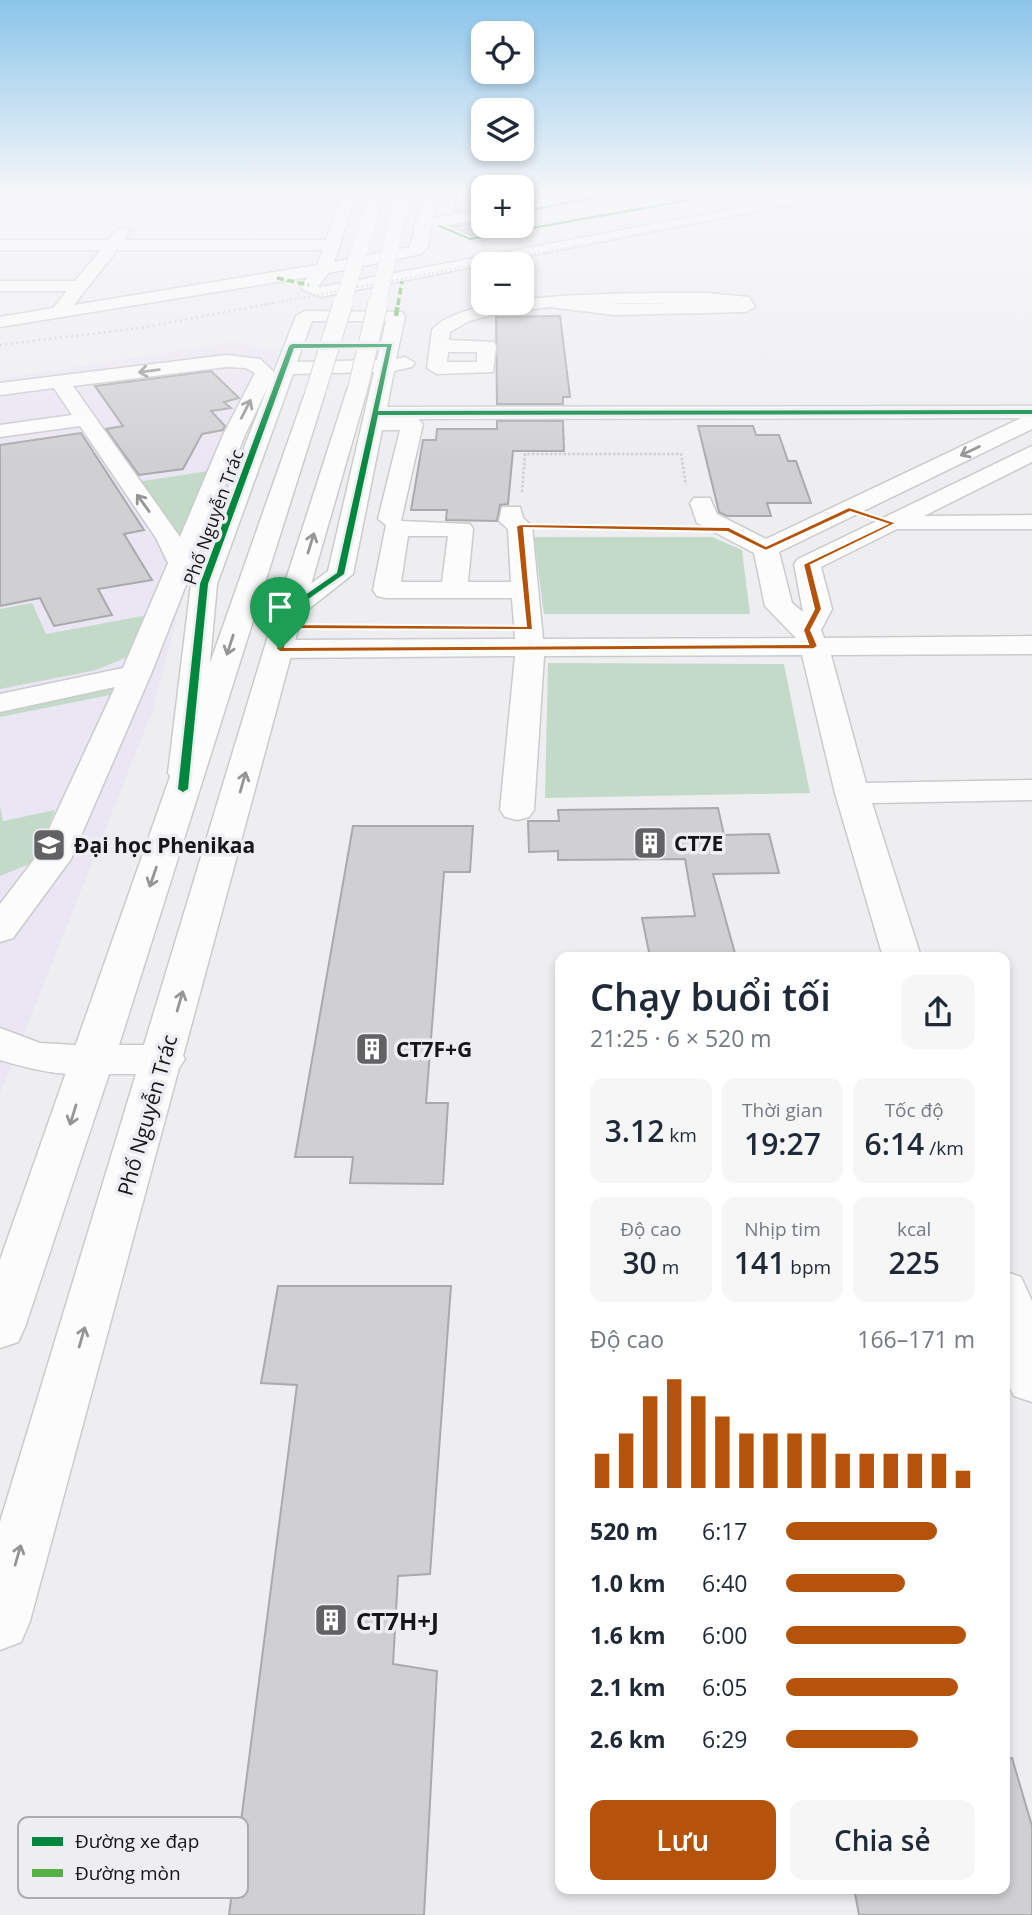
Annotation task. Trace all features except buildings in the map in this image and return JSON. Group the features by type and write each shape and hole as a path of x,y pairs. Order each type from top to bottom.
{"main road":[{"path":"58,313 83,282"},
{"path":"159,297 168,282"},
{"path":"0,322 250,282"},
{"path":"311,282 310,289 320,292 379,282"},
{"name":"Phố Nguyễn Trác","path":"2,1310 92,1060 350,282"},
{"name":"Phố Nguyễn Trác","path":"0,1621 164,1059 285,628 358,387 383,282"},
{"path":"0,286 80,286"},
{"path":"289,357 388,356 439,352 487,346 486,368 437,369 439,352 442,330 468,315 552,303 594,298 735,299 743,301 746,307 614,310 552,303"},
{"name":"Phố Nguyễn Trác","path":"183,789 204,584 304,316 396,316 388,356"},
{"path":"285,628 341,574 388,356"},
{"path":"0,391 226,361 251,363 264,370 180,561 131,684 53,859 0,930"},
{"path":"474,368 472,401 899,407 1032,412"},
{"path":"60,382 168,538 180,561"},
{"path":"0,391 81,410"},
{"path":"375,418 899,407 1004,402 1000,395"},
{"path":"0,431 81,410"},
{"path":"375,418 412,424 390,519"},
{"path":"766,549 1032,421"},
{"path":"810,638 818,609 807,564 1032,453"},
{"path":"367,459 402,460"},
{"path":"694,497 706,518 766,549 779,606 810,638 852,793 900,952"},
{"path":"849,509 893,523 1032,522"},
{"path":"516,519 530,638 517,810"},
{"path":"454,590 525,590"},
{"path":"285,628 530,638 810,638 1032,645"},
{"path":"810,638 1032,629"},
{"path":"0,703 131,684"},
{"path":"852,793 1032,790"},
{"path":"1,1047 39,1057 92,1060 164,1059"},
{"path":"1010,1310 1032,1380"}],"path":[{"path":"694,497 681,454 525,454 516,519 729,529"}],"shaded area":[{"name":"Đại học Phenikaa","path":"234,342 279,351 187,580 152,712 0,1094 0,379"}],"green space":[{"path":"209,471 183,532 177,534 136,482"},
{"path":"534,537 712,537 742,550 750,614 544,614"},
{"path":"32,603 46,634 148,615 135,654 96,670 0,689 0,609"},
{"path":"548,663 784,664 810,793 545,798"},
{"path":"116,687 110,695 0,717 0,710"},
{"path":"0,806 3,821 55,810 34,862 0,876"}],"railway":[{"path":"264,305 383,282"},
{"path":"0,345 146,327 273,303"}],"marked path":[{"path":"297,282 309,285"},
{"path":"396,316 402,282"}],"cycle path":[{"path":"183,789 204,584 292,346 390,345 340,574 291,609"},
{"path":"376,413 1032,412"}],"place":[{"name":"CT7E","path":"650,843"},
{"name":"Đại học Phenikaa","path":"49,845"},
{"name":"CT7F+G","path":"372,1049"},
{"name":"CT7H+J","path":"331,1620"}],"route":[{"path":"849,509 893,523 807,564 818,609 807,630 814,646 280,649 285,626 530,629 520,526 729,529 766,549 849,509"}]}
